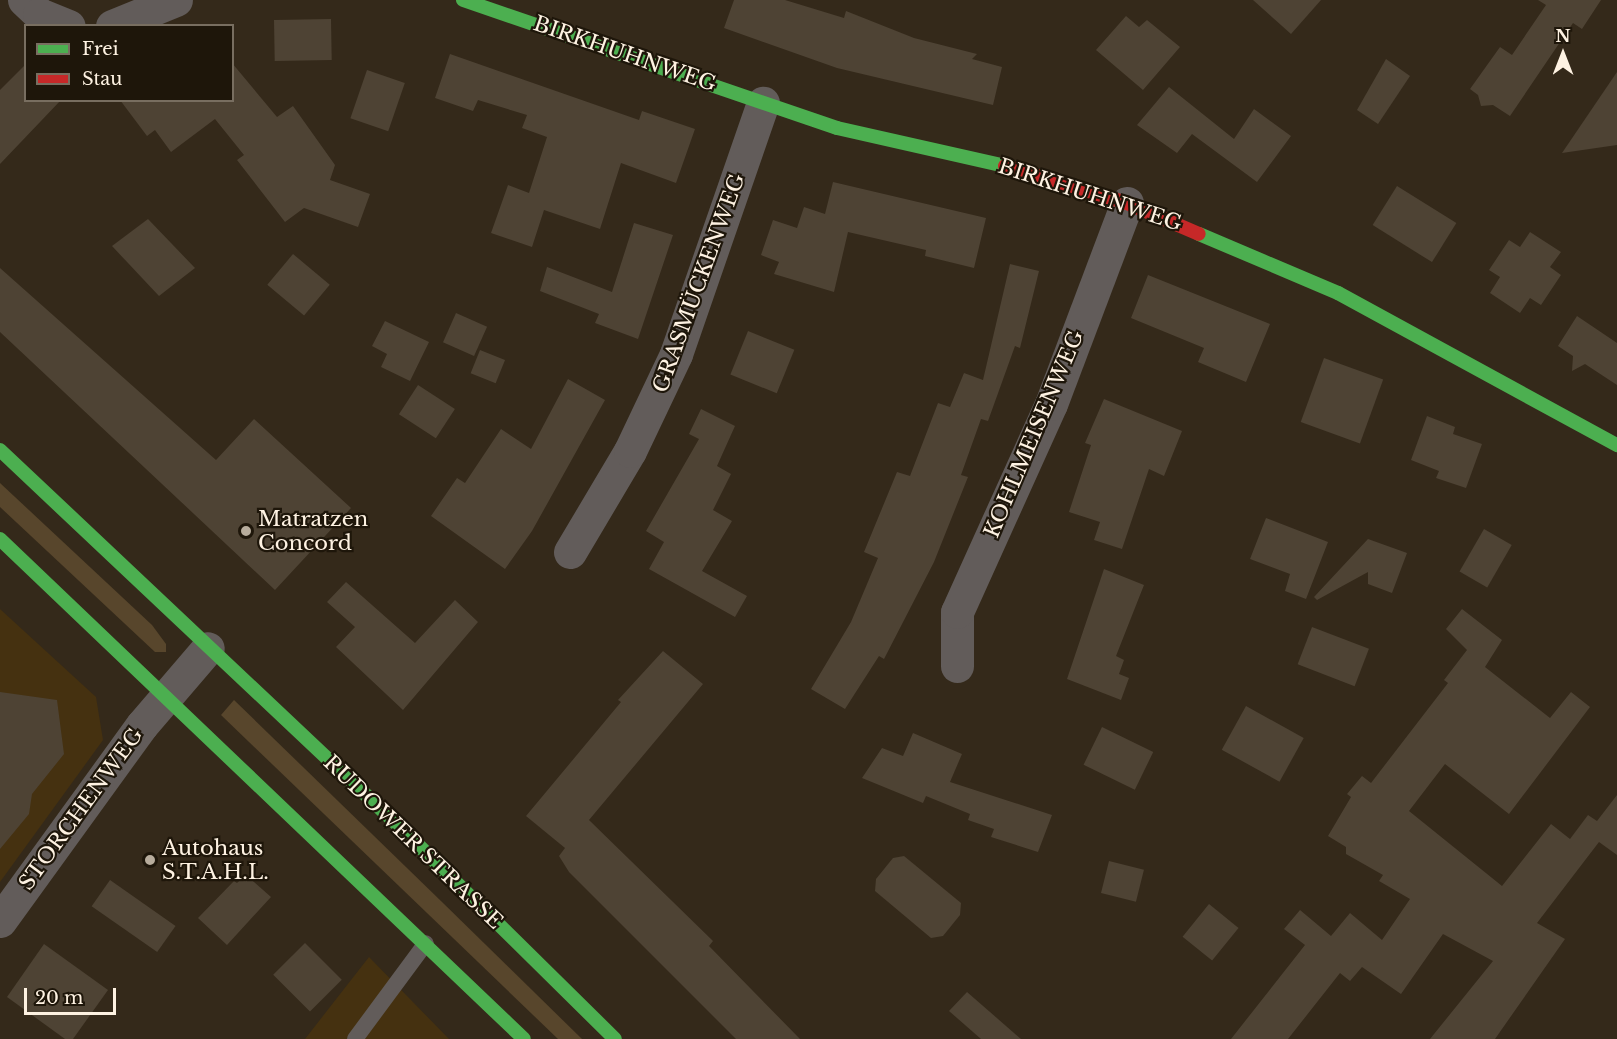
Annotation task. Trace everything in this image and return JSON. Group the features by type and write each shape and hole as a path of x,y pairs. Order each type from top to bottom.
{"main road":[{"name":"BIRKHUHNWEG","path":"463,0 515,8 764,103 837,128 1045,176 1126,203 1230,243 1338,293 1617,445"},
{"name":"RUDOWER STRASSE","path":"0,450 615,1039"},
{"path":"0,539 164,698 426,943 524,1039"}],"street":[{"path":"24,0 39,14 64,24"},
{"path":"117,24 176,0"},
{"name":"GRASMÜCKENWEG","path":"570,552 630,451 676,354 764,103"},
{"name":"KOHLMEISENWEG","path":"957,666 957,612 1051,404 1126,203"},
{"path":"164,698 208,648"},
{"name":"STORCHENWEG","path":"0,921 164,698"}],"lane":[{"path":"355,1039 426,943"}],"shaded area":[{"path":"0,483 152,625 166,644 166,652 155,652 0,507"},
{"path":"0,609 96,697 103,740 0,882"},
{"path":"234,700 582,1039 558,1039 221,715"},
{"path":"369,957 449,1039 305,1039"}],"building":[{"path":"734,0 785,0 844,18 846,11 914,38 977,54 972,59 1002,67 993,105 837,68 724,28"},
{"path":"1253,0 1321,0 1291,34"},
{"path":"1538,0 1601,0 1582,29 1573,23 1510,116 1493,105 1481,106 1478,95 1470,89 1500,47 1512,55 1546,5"},
{"path":"1126,16 1139,27 1147,20 1180,47 1143,90 1096,50"},
{"path":"331,19 332,60 275,61 274,20"},
{"path":"450,54 639,120 642,111 695,129 676,183 621,163 600,229 544,210 532,247 491,233 508,185 529,193 547,137 522,128 527,115 478,100 473,111 435,98"},
{"path":"1386,59 1410,76 1378,124 1357,110"},
{"path":"234,65 277,117 293,106 335,165 330,180 370,194 358,227 304,208 285,222 237,160 244,155 215,119 171,152 155,130 147,136 122,102 234,102"},
{"path":"24,66 24,102 59,102 0,164 0,90"},
{"path":"367,70 405,83 388,131 350,118"},
{"path":"1617,72 1617,145 1562,153"},
{"path":"1169,87 1234,139 1254,109 1291,136 1257,182 1192,134 1177,153 1137,125"},
{"path":"833,182 986,218 974,268 925,256 926,250 848,232 834,292 774,274 779,262 761,255 773,220 797,228 804,207 825,214"},
{"path":"1397,186 1456,223 1432,262 1373,225"},
{"path":"148,219 195,268 159,296 112,246"},
{"path":"634,223 673,235 638,339 595,323 599,314 540,291 547,267 612,292"},
{"path":"1530,232 1561,252 1550,267 1561,275 1541,305 1530,298 1520,313 1490,293 1500,277 1489,270 1509,240 1520,247"},
{"path":"293,254 330,285 304,315 267,285"},
{"path":"1010,264 1039,271 1020,348 1015,346 988,421 981,419 961,475 968,477 934,562 884,659 879,656 845,709 811,689 851,622 878,558 864,552 897,472 910,476 938,403 950,407 964,373 983,380"},
{"path":"0,268 216,460 254,419 351,508 275,590 0,332"},
{"path":"1148,275 1270,324 1246,382 1198,362 1204,348 1131,318"},
{"path":"456,313 487,327 474,356 443,342"},
{"path":"1577,316 1617,343 1617,385 1585,364 1572,371 1573,356 1558,346"},
{"path":"385,321 429,342 410,381 381,367 387,354 372,346"},
{"path":"748,331 794,350 777,393 730,375"},
{"path":"480,350 505,360 496,383 471,373"},
{"path":"1324,358 1383,380 1360,443 1301,422"},
{"path":"568,379 605,400 532,531 505,569 431,516 457,478 465,483 501,429 531,449"},
{"path":"418,385 455,409 436,438 399,414"},
{"path":"1104,399 1182,431 1164,476 1149,469 1122,549 1094,540 1100,522 1069,512 1091,445 1085,443"},
{"path":"701,409 735,426 717,466 731,474 713,510 732,521 702,571 747,596 735,617 649,569 664,542 646,531 699,439 689,434"},
{"path":"1427,416 1455,427 1453,434 1482,444 1466,488 1436,478 1439,471 1411,460"},
{"path":"1266,518 1328,542 1306,599 1285,591 1290,574 1250,559"},
{"path":"1484,529 1512,545 1487,587 1460,571"},
{"path":"1368,539 1407,553 1392,593 1368,584 1368,572 1317,600 1314,597"},
{"path":"1104,569 1144,585 1116,656 1124,660 1119,674 1129,678 1121,700 1067,679"},
{"path":"346,582 415,643 455,600 478,622 403,710 336,647 355,627 327,602"},
{"path":"1462,609 1502,640 1485,667 1550,718 1571,692 1590,707 1509,814 1445,764 1409,811 1502,886 1551,824 1570,839 1588,815 1597,821 1617,795 1617,855 1599,842 1537,923 1565,939 1495,1039 1430,1039 1493,961 1443,934 1401,994 1362,967 1350,981 1340,973 1288,1039 1231,1039 1305,945 1284,929 1300,910 1331,936 1350,913 1382,940 1410,899 1379,881 1383,875 1346,854 1346,847 1328,836 1351,797 1347,794 1362,776 1371,783 1448,683 1444,680 1467,650 1446,629"},
{"path":"1312,627 1369,649 1355,686 1298,664"},
{"path":"663,651 703,684 589,820 713,941 709,946 800,1039 736,1039 569,872 559,856 565,848 526,816 621,702 618,700"},
{"path":"0,692 57,700 64,754 32,794 29,814 0,849"},
{"path":"1246,706 1304,738 1279,782 1222,750"},
{"path":"1102,727 1153,752 1135,790 1084,765"},
{"path":"913,733 962,754 950,782 1052,815 1038,852 991,837 994,829 968,820 970,814 926,796 923,803 862,778 882,748 903,756"},
{"path":"904,856 961,903 960,915 943,936 931,938 875,891 876,879 893,858"},
{"path":"1109,861 1144,870 1136,902 1101,893"},
{"path":"246,875 271,897 227,945 198,918 234,881 237,883"},
{"path":"110,880 176,926 157,952 92,906"},
{"path":"1209,904 1239,928 1212,961 1183,937"},
{"path":"305,943 342,980 310,1012 273,975"},
{"path":"44,944 108,990 73,1039 65,1039 7,997"},
{"path":"967,992 1021,1039 981,1039 949,1011"}],"traffic: fast":[{"path":"463,0 837,128 1005,166"},
{"path":"1199,234 1338,293 1617,445"},
{"path":"0,450 402,829 615,1039"},
{"path":"0,539 524,1039"}],"traffic: jam":[{"path":"1005,166 1127,203 1199,234"}],"place":[{"name":"Matratzen Concord","path":"246,531"},
{"name":"Autohaus S.T.A.H.L.","path":"150,860"}]}
